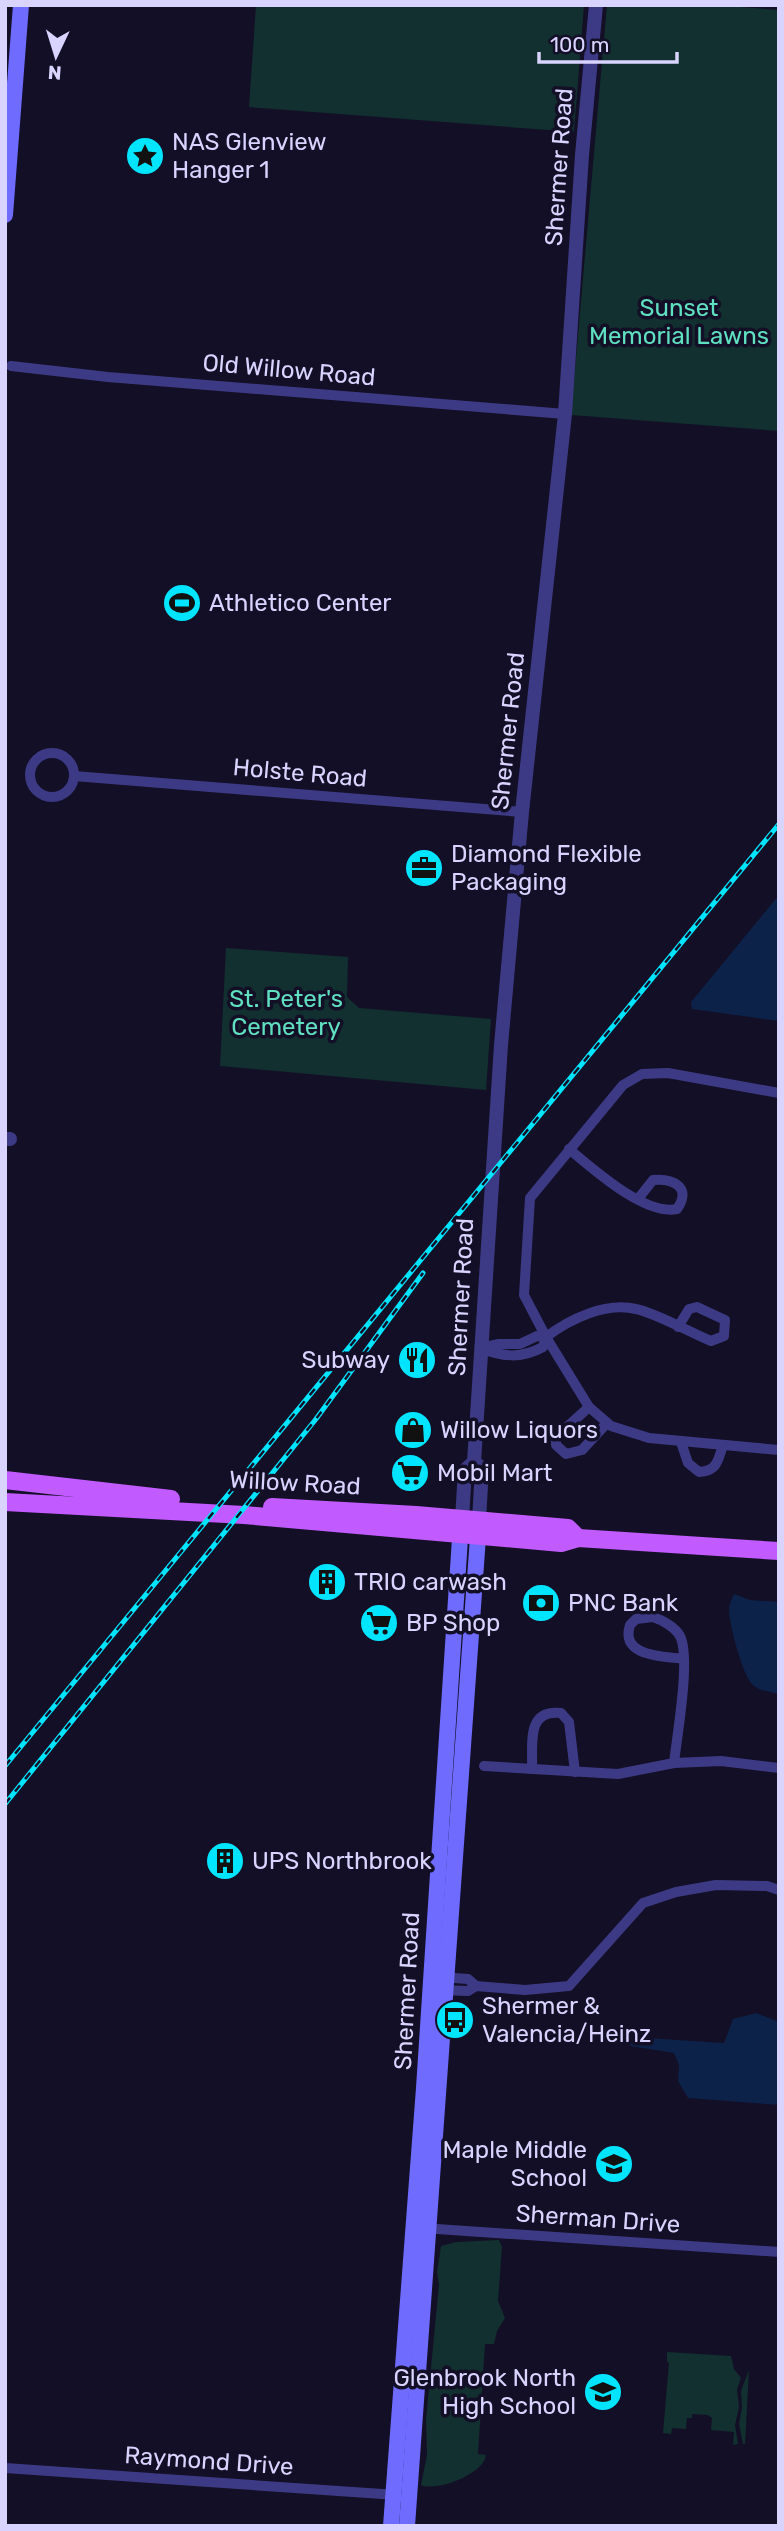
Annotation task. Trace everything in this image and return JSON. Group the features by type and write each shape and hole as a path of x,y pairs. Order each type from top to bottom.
{"main road":[{"path":"5,215 21,5"},
{"name":"Willow Road","path":"9,1480 178,1500 470,1527 561,1544 578,1538 779,1551"},
{"name":"Willow Road","path":"5,1502 470,1527"},
{"name":"Shermer Road","path":"408,2526 402,2496 470,1527"},
{"name":"Shermer Road","path":"391,2526 402,2496"}],"street":[{"name":"Shermer Road","path":"470,1527 482,1468 474,1462 500,1045 565,414 582,155 596,5"},
{"name":"Old Willow Road","path":"11,366 108,377 565,414"},
{"path":"52,753 65,757 74,776 66,792 53,797 39,793 30,782 29,775 34,762 45,754 52,753"},
{"name":"Holste Road","path":"74,776 522,812"},
{"path":"779,1093 668,1073 642,1074 623,1085 530,1198 524,1295 589,1407 611,1426 649,1438 779,1450"},
{"path":"569,1149 611,1184 638,1199"},
{"path":"480,1349 499,1344 520,1345 537,1336 546,1337 564,1323 615,1308 637,1309 678,1327"},
{"path":"589,1407 556,1437 556,1446 566,1454 582,1450 607,1423"},
{"path":"681,1442 688,1463 699,1472 709,1472 716,1466 723,1445"},
{"path":"674,1763 684,1659 680,1637 676,1630 653,1616 636,1619 630,1625 630,1641 634,1648 642,1653 684,1659"},
{"path":"532,1769 534,1726 540,1715 548,1712 561,1713 569,1722 575,1772"},
{"path":"484,1766 618,1774 674,1763 721,1761 779,1768"},
{"path":"438,1983 468,1992 476,1986 525,1990 569,1986 643,1903 676,1892 716,1885 767,1886 779,1889"},
{"name":"Sherman Drive","path":"421,2227 779,2252"},
{"name":"Raymond Drive","path":"5,2468 402,2496"}],"green space":[{"path":"256,5 584,5 574,132 249,107"},
{"name":"Sunset Memorial Lawns","path":"607,5 713,5 779,10 779,431 571,415"},
{"name":"St. Peter's Cemetery","path":"226,948 348,957 347,997 359,1008 491,1019 486,1090 220,1066"},
{"path":"499,2240 502,2247 498,2301 505,2318 497,2331 494,2344 485,2344 478,2454 486,2455 477,2469 459,2480 438,2486 421,2485 427,2455 426,2420 441,2246 456,2242"},
{"path":"667,2352 731,2356 734,2369 741,2378 737,2389 739,2407 735,2425 738,2444 733,2445 734,2432 711,2430 712,2418 708,2415 692,2414 692,2418 687,2418 686,2429 672,2428 671,2434 663,2433 669,2363"},
{"path":"749,2370 743,2444 739,2424 741,2391"}],"water":[{"path":"779,895 779,1021 692,1009 691,1002"},
{"path":"734,1594 750,1600 779,1602 779,1695 756,1687 745,1672 737,1650 729,1610"},
{"path":"756,2013 779,2022 779,2105 688,2098 678,2081 679,2065 674,2053 630,2046 631,2037 724,2043 733,2019"}],"railway":[{"path":"5,1766 779,824"},
{"path":"5,1804 316,1419 423,1273"}],"place":[{"name":"NAS Glenview Hanger 1","path":"145,156"},
{"name":"Athletico Center","path":"182,603"},
{"name":"Diamond Flexible Packaging","path":"424,868"},
{"name":"Subway","path":"417,1360"},
{"name":"Willow Liquors","path":"413,1430"},
{"name":"Mobil Mart","path":"410,1473"},
{"name":"TRIO carwash","path":"327,1582"},
{"name":"PNC Bank","path":"541,1603"},
{"name":"BP Shop","path":"379,1623"},
{"name":"UPS Northbrook","path":"225,1861"},
{"name":"Shermer & Valencia/Heinz","path":"455,2020"},
{"name":"Maple Middle School","path":"614,2164"},
{"name":"Glenbrook North High School","path":"603,2392"}]}
